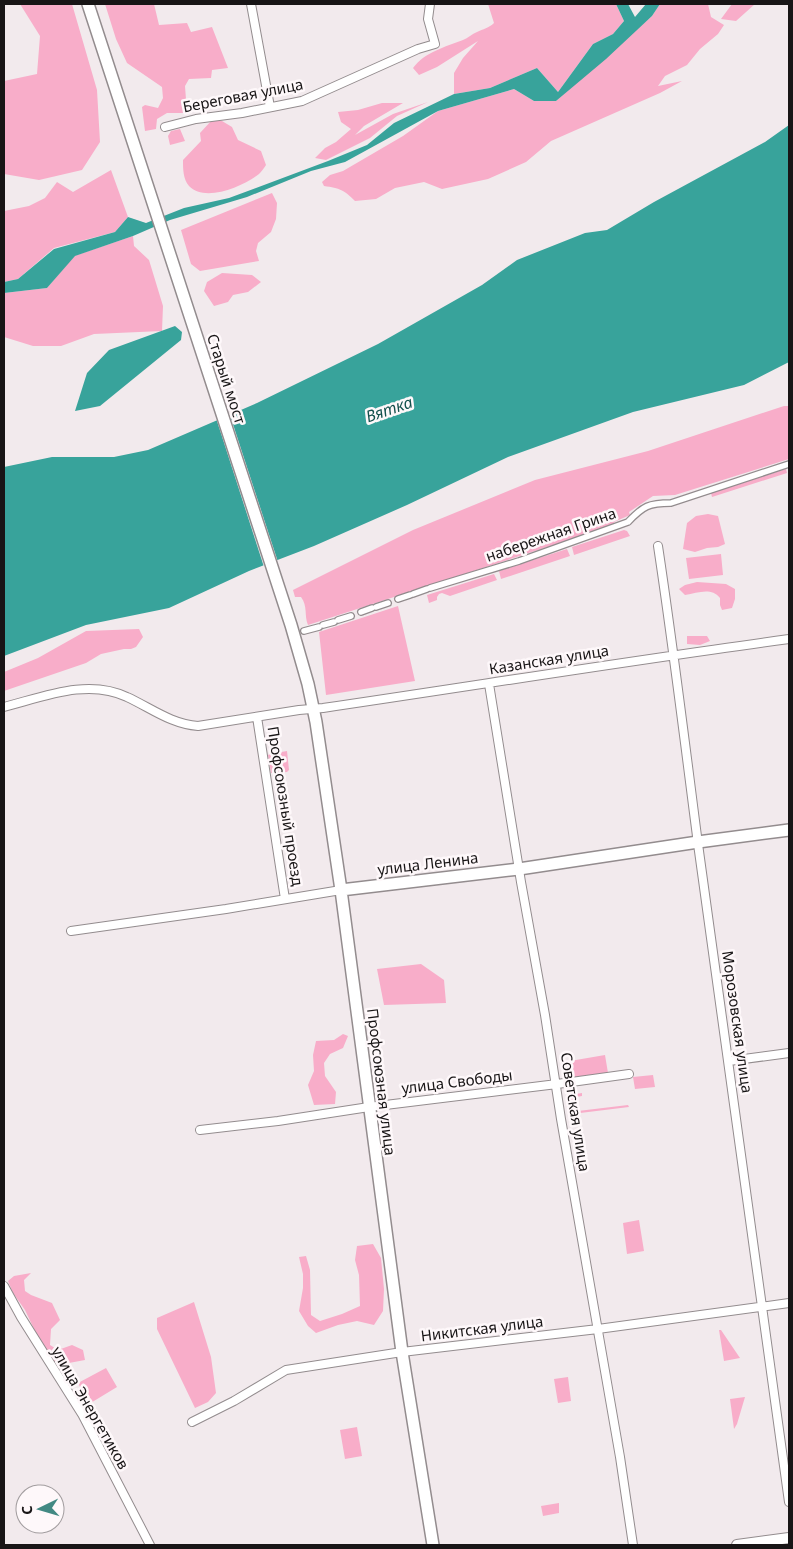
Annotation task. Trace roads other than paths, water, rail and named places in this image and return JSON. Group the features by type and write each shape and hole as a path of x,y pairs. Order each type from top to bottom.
{"main road":[{"name":"Старый мост","path":"88,4 291,625"},
{"name":"Профсоюзная улица","path":"291,625 313,708 341,890 402,1352 433,1545"},
{"name":"улица Ленина","path":"341,890 519,869 789,830"},
{"path":"737,1545 789,1538"}],"street":[{"path":"251,4 270,107"},
{"name":"Береговая улица","path":"165,126 302,101 418,49 435,44 428,19 430,4"},
{"name":"набережная Грина","path":"398,599 527,558 628,522 640,509 652,504 671,503 789,464"},
{"name":"Морозовская улица","path":"658,546 675,655 698,842 789,1502"},
{"path":"361,612 388,603"},
{"path":"304,631 351,616"},
{"name":"Казанская улица","path":"4,707 59,692 91,689 113,692 182,724 198,726 789,639"},
{"name":"Советская улица","path":"489,684 557,1084 561,1119 620,1457 633,1545"},
{"name":"Профсоюзный проезд","path":"257,717 285,899"},
{"name":"улица Ленина","path":"71,931 341,890"},
{"path":"729,1061 789,1053"},
{"name":"улица Свободы","path":"200,1130 630,1074"},
{"name":"улица Энергетиков","path":"4,1286 21,1317 82,1414 150,1545"},
{"name":"Никитская улица","path":"192,1422 234,1401 286,1370 402,1352 598,1329 789,1303"}],"water":[{"path":"616,4 628,4 635,17 646,4 660,4 652,16 606,59 556,101 534,101 514,89 438,111 345,162 311,171 247,197 170,220 133,236 75,256 47,288 4,293 4,282 18,279 54,249 115,232 128,217 146,223 184,208 229,198 328,161 367,145 394,123 454,94 490,88 537,68 558,92 593,44 613,34 624,21"},
{"name":"Вятка","path":"789,125 789,362 744,385 633,412 508,457 407,505 314,546 249,571 169,608 86,625 4,656 4,467 52,457 114,457 148,450 257,403 378,344 482,285 517,260 585,233 607,230 654,202 765,142"},
{"path":"175,326 182,332 181,340 100,406 75,411 87,373 109,350"}]}
